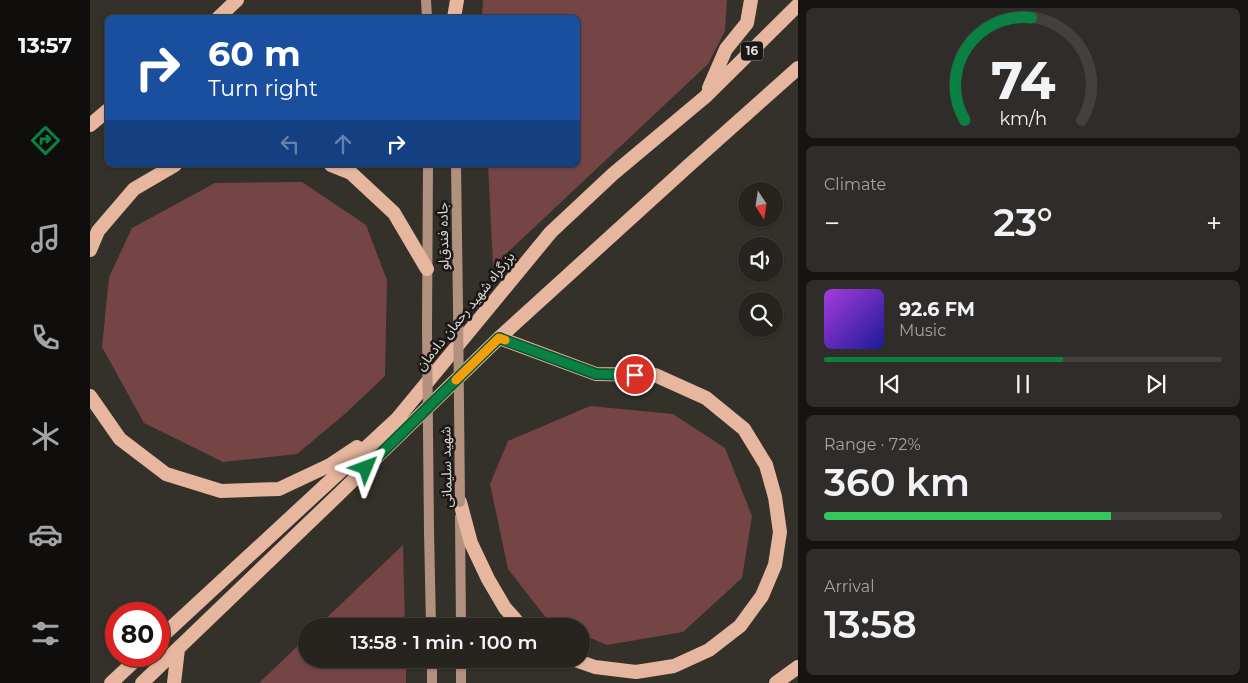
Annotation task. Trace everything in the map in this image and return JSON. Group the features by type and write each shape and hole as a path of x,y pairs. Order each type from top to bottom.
{"highway":[{"path":"221,15 237,0"},
{"path":"454,15 457,0"},
{"path":"705,97 726,49 747,23 751,0"},
{"name":"بزرگراه شهید رحمان دادمان","path":"170,629 397,420 551,232 614,174 705,97 798,5"},
{"path":"142,683 499,338 798,68"},
{"path":"90,124 105,112"},
{"path":"90,250 98,231 134,189 172,167"},
{"path":"336,167 351,173 394,213 427,269"},
{"path":"499,338 596,374 655,375 706,398 744,429 766,465 775,496 780,532 775,565 762,596 740,626 709,650 674,666 636,672 590,665"},
{"path":"90,396 120,439 166,474 221,491 279,489 330,465 397,420"},
{"path":"460,502 472,543 488,579 505,608 514,618"},
{"path":"174,683 178,649"},
{"path":"776,683 798,666"},
{"path":"111,683 128,667"}],"main road":[{"path":"426,0 427,15"},
{"path":"452,0 453,15"},
{"name":"شهید سلیمانی","path":"428,167 426,329 431,618"},
{"name":"جاده فندق‌لو","path":"456,167 458,307"},
{"name":"شهید سلیمانی","path":"458,307 461,618"},
{"path":"432,668 432,683"},
{"path":"461,668 461,683"}],"shaded area":[{"path":"483,0 727,0 725,31 708,64 493,266 488,167 580,167 580,15 482,15"},
{"path":"302,182 366,225 387,280 385,376 346,413 297,454 223,462 144,423 102,347 109,277 132,228 215,183"},
{"path":"590,406 673,414 725,448 752,516 742,578 683,632 607,645 590,638 590,618 546,618 508,569 490,484 508,441"},
{"path":"403,545 405,618 326,618"},
{"path":"298,646 298,668 406,668 406,683 259,683"}],"slow traffic":[{"path":"456,380 499,338 505,340"}],"route":[{"path":"366,468 499,338 596,374 635,375"}]}
